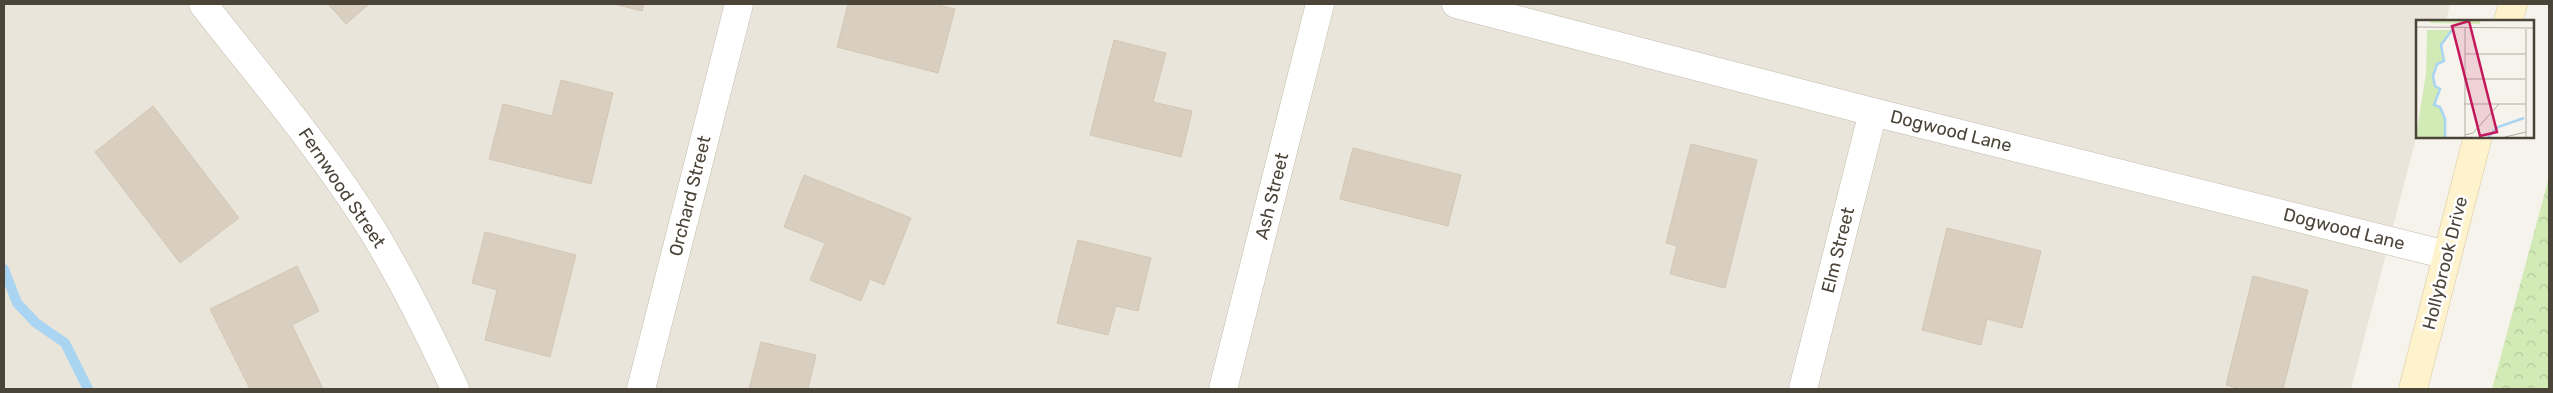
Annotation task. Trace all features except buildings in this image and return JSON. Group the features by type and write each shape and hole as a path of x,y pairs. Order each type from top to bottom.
{"main road":[{"path":"2508,20 2513,4"},
{"name":"Hollybrook Drive","path":"2413,389 2477,138"}],"street":[{"name":"Fernwood Street","path":"203,4 308,137 372,230 420,316 455,389"},
{"name":"Orchard Street","path":"641,389 739,4"},
{"name":"Ash Street","path":"1223,389 1320,4"},
{"name":"Dogwood Lane","path":"1456,4 1873,112 2447,255"},
{"name":"Elm Street","path":"1803,389 1873,112"}],"shaded area":[{"path":"4,4 2450,4 2446,20 2416,20 2416,138 2351,389 4,389"}],"green space":[{"path":"2549,177 2549,389 2492,389"}],"waterway":[{"path":"4,269 17,303 36,323 65,343 88,389"}]}
